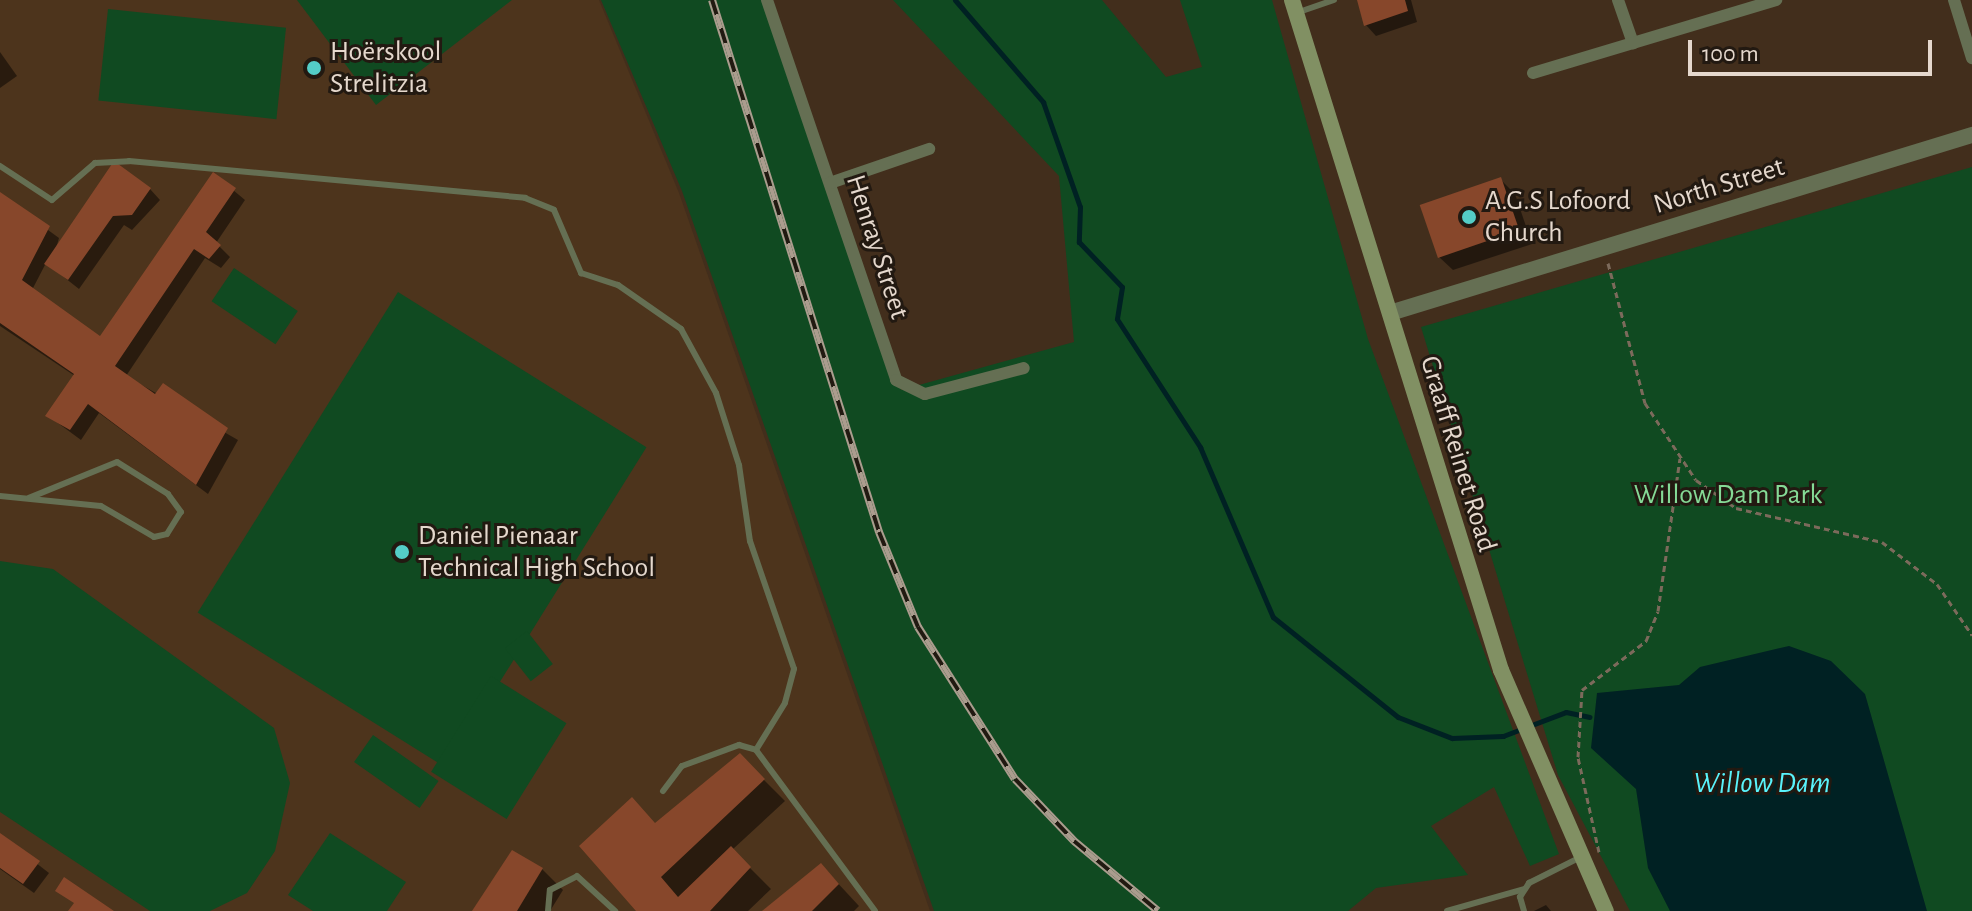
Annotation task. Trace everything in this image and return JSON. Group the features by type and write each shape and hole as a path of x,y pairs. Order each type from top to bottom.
{"main road":[{"name":"Graaff Reinet Road","path":"1294,6 1516,712 1606,911"}],"street":[{"name":"Henray Street","path":"767,0 898,384 925,394 1024,368"},
{"path":"1618,0 1633,43"},
{"path":"1533,73 1776,0"},
{"path":"1954,0 1972,58"},
{"name":"North Street","path":"1390,313 1972,135"},
{"path":"830,183 929,149"}],"lane":[{"path":"1294,6 1334,0"},
{"path":"0,166 52,200 95,163 129,161 525,198 554,210 581,273 618,285 681,329 716,393 739,465 750,541 794,669 785,703 756,750"},
{"path":"0,496 101,506 154,537 167,534 181,512 168,494 117,462 29,498"},
{"path":"663,791 682,766 739,745 756,750 875,911"},
{"path":"1447,911 1524,889 1581,857"},
{"path":"548,911 550,890 577,876 615,911"},
{"path":"1524,889 1524,911"}],"path":[{"path":"1604,249 1645,403 1680,459 1736,508 1882,542 1937,584 1972,635"},
{"path":"1600,859 1580,738 1583,697 1593,678 1646,641 1661,596 1680,459"}],"shaded area":[{"name":"Daniel Pienaar Technical High School","path":"0,0 599,0 679,193 930,911 0,911"}],"green space":[{"path":"297,0 512,0 376,105"},
{"path":"601,0 766,0 901,390 1074,342 1059,176 893,0 1102,0 1166,77 1202,67 1180,0 1272,0 1368,339 1559,854 1530,866 1494,787 1431,826 1468,875 1376,888 1348,911 934,911 682,191"},
{"path":"108,9 286,28 276,119 98,100"},
{"name":"Willow Dam Park","path":"1972,167 1972,911 1630,911 1558,775 1421,327"},
{"path":"234,268 298,311 275,344 212,301"},
{"path":"398,292 646,447 446,768 198,613"},
{"path":"0,561 53,569 274,728 290,783 275,851 247,893 210,911 150,911 0,812"},
{"path":"527,631 553,664 531,681 505,648"},
{"path":"491,676 566,723 507,819 431,772"},
{"path":"373,735 439,781 420,808 354,762"},
{"path":"330,833 406,882 387,911 313,911 288,895"}],"water":[{"name":"Willow Dam","path":"1789,646 1831,661 1865,694 1927,911 1670,911 1648,868 1636,789 1591,748 1597,693 1679,685 1700,667"}],"building":[{"path":"1357,0 1405,0 1408,11 1364,26"},
{"path":"114,161 151,188 132,215 113,216 68,280 44,264"},
{"path":"213,172 236,188 206,232 221,245 209,259 194,249 115,366 155,394 163,383 228,428 196,485 88,404 70,430 45,416 74,374 0,323 0,192 50,226 22,280 100,336"},
{"name":"A.G.S Lofoord Church","path":"1501,177 1519,230 1438,258 1420,205"},
{"path":"740,753 765,779 661,877 678,897 731,846 751,867 710,911 636,911 579,846 632,797 655,823"},
{"path":"0,833 40,861 23,884 0,868"},
{"path":"512,850 543,868 517,911 472,911"},
{"path":"821,863 839,884 812,911 762,911"},
{"path":"64,877 114,911 68,911 74,903 55,891"}],"waterway":[{"path":"955,0 1043,102 1080,207 1079,242 1122,287 1117,319 1200,447 1273,617 1398,717 1452,738 1503,736 1566,712 1589,717"}],"railway":[{"path":"712,0 879,532 918,627 1015,779 1074,841 1158,911"}],"place":[{"name":"Hoërskool Strelitzia","path":"314,68"},
{"name":"A.G.S Lofoord Church","path":"1469,217"},
{"name":"Daniel Pienaar Technical High School","path":"402,552"}]}
